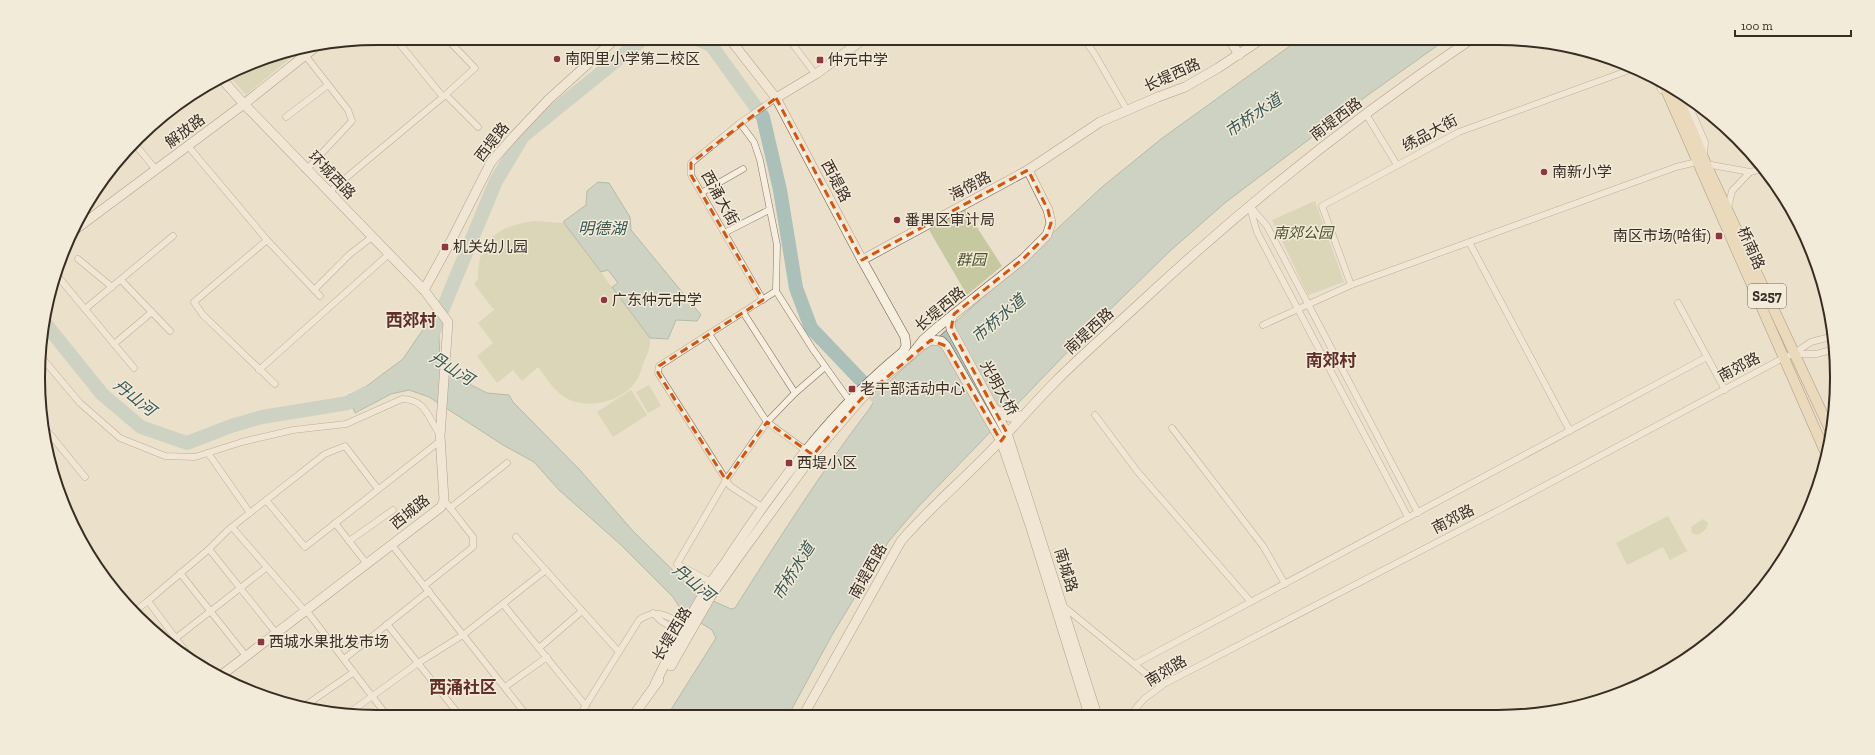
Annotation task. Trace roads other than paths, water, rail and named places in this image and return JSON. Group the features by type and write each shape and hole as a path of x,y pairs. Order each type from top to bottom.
{"main road":[{"name":"S257","path":"1668,92 1692,139"},
{"name":"S257","path":"1677,98 1692,139"},
{"name":"桥南路","path":"1692,139 1783,358 1823,447"},
{"name":"桥南路","path":"1702,161 1728,210 1793,354 1827,423"}],"street":[{"path":"401,45 444,96 478,127"},
{"path":"328,192 444,96 475,68 453,45"},
{"name":"西堤路","path":"424,290 491,162 548,100 607,45"},
{"name":"西堤路","path":"734,45 776,98 862,260 903,333"},
{"path":"793,45 813,71"},
{"path":"847,45 740,123 754,142 760,160 777,245 776,291 826,367 855,397"},
{"path":"776,98 816,74 855,45"},
{"path":"1088,45 1127,110"},
{"path":"1233,45 1239,55"},
{"name":"长堤西路","path":"882,373 912,354 954,314 1023,259 1048,235 1051,223 1048,210 1028,170 1100,122 1185,88 1253,45"},
{"name":"南堤西路","path":"806,710 901,541 916,523 999,437 1024,415 1056,381 1089,350 1198,249 1249,205 1366,114 1463,45"},
{"name":"解放路","path":"82,224 244,104 308,52"},
{"path":"305,55 348,110 352,121 307,169"},
{"name":"绣品大街","path":"1351,285 1322,206 1476,124 1627,71"},
{"name":"环城西路","path":"225,82 328,192 424,290"},
{"path":"286,117 328,84"},
{"path":"1660,88 1686,146 1702,161"},
{"path":"1690,107 1706,142 1702,161"},
{"path":"1366,114 1397,165"},
{"name":"西涌大街","path":"740,123 691,163 691,175 763,300"},
{"path":"188,146 266,240 320,296"},
{"path":"138,147 156,170"},
{"path":"1263,324 1351,285 1676,167 1702,161 1750,172 1757,170"},
{"path":"701,193 743,169"},
{"name":"海傍路","path":"862,260 1028,170"},
{"path":"1728,210 1732,191 1750,172"},
{"path":"1249,205 1267,226 1418,512"},
{"path":"1249,205 1257,232 1408,518"},
{"path":"724,233 769,210"},
{"path":"86,310 173,236"},
{"path":"314,290 350,254 372,237"},
{"path":"266,240 194,302 203,315 275,384"},
{"path":"1469,242 1570,431"},
{"path":"260,370 389,254"},
{"path":"78,259 112,287"},
{"path":"60,279 134,368"},
{"path":"121,280 170,331"},
{"name":"西城路","path":"224,673 441,507 444,500 440,438 448,322 424,290"},
{"path":"762,507 730,486 658,373 658,366 776,291"},
{"path":"1678,303 1724,390"},
{"path":"114,344 152,312"},
{"path":"743,312 795,393"},
{"name":"光明大桥","path":"954,314 949,326 1006,430"},
{"name":"长堤西路","path":"715,584 810,453 855,397 882,373 905,349 906,341 903,333"},
{"name":"光明大桥","path":"903,333 916,340 927,339 941,342 946,346 999,437"},
{"path":"709,334 767,422 810,453"},
{"path":"1793,354 1811,342 1827,338"},
{"path":"1793,354 1816,354 1829,351"},
{"name":"南郊路","path":"1134,710 1144,699 1161,686 1793,354"},
{"path":"1135,664 1707,357"},
{"path":"46,362 80,403 120,438 165,456 195,457 242,442 293,430 346,424 402,399 412,399 421,405 440,438 305,547 266,500"},
{"path":"715,584 677,564 726,480 767,422 795,393 826,367"},
{"path":"993,406 1003,415 1011,418 1024,415"},
{"path":"1095,415 1137,471 1251,602"},
{"path":"1172,428 1262,546 1285,584"},
{"name":"南城路","path":"1006,430 1095,710"},
{"path":"50,435 85,477"},
{"name":"南城路","path":"999,437 1032,532 1087,710"},
{"path":"138,608 209,549 232,527 325,454 345,446 378,489"},
{"path":"208,453 250,513"},
{"name":"长堤西路","path":"637,710 655,684 687,627 762,507 810,453"},
{"path":"450,508 507,463"},
{"path":"344,659 387,624 473,547 473,537 444,500"},
{"path":"350,541 393,510"},
{"path":"335,523 367,564"},
{"path":"232,527 266,568 306,610 383,710"},
{"path":"516,537 619,652"},
{"path":"392,545 523,710"},
{"path":"209,549 276,633"},
{"path":"176,638 266,568"},
{"path":"355,709 418,663 463,635 546,570"},
{"path":"180,573 246,656"},
{"path":"148,601 182,646"},
{"path":"503,604 586,706"},
{"path":"1063,606 1161,686"},
{"path":"539,648 582,611"},
{"path":"583,710 639,620 648,614 661,613 687,627"},
{"path":"387,624 455,710"},
{"name":"长堤西路","path":"655,684 669,668 687,627"},
{"path":"505,687 546,658"},
{"path":"309,703 354,672"}],"water":[{"name":"市桥水道","path":"1291,45 1438,45 1368,95 1226,202 1170,251 1080,339 919,506 889,541 832,635 791,710 671,710 716,638 712,630 682,611 673,597 620,544 559,490 534,462 503,445 429,397 409,390 391,394 355,413 348,395 360,391 403,359 428,322 442,326 439,336 440,365 455,377 487,393 509,395 513,402 580,470 632,530 696,593 731,609 735,608 817,481 870,408 874,401 872,399 883,387 1000,282 1102,187 1161,139"},
{"name":"明德湖","path":"598,182 609,183 630,217 631,230 701,315 697,321 676,320 668,339 650,338 612,287 618,283 608,270 601,272 564,223 564,221 586,205 587,191"}],"waterway":[{"path":"429,342 496,181 523,136 635,45"},
{"path":"711,45 763,117 780,190 796,288 811,328 878,398 892,404"},
{"name":"丹山河","path":"49,328 102,394 141,427 187,443 231,426 262,417 348,403 366,393"}],"place":[{"name":"南阳里小学第二校区","path":"557,59"},
{"name":"仲元中学","path":"820,60"},
{"name":"南新小学","path":"1544,172"},
{"name":"番禺区审计局","path":"897,220"},
{"name":"南区市场(哈街)","path":"1719,236"},
{"name":"机关幼儿园","path":"445,247"},
{"name":"广东仲元中学","path":"604,300"},
{"name":"老干部活动中心","path":"852,389"},
{"name":"西堤小区","path":"789,463"},
{"name":"西城水果批发市场","path":"261,642"}],"district":[{"name":"西郊村","path":"411,320"},
{"name":"南郊村","path":"1331,360"},
{"name":"西涌社区","path":"463,687"}],"park label":[{"name":"南郊公园","path":"1303,233"},
{"name":"群园","path":"971,260"}]}
